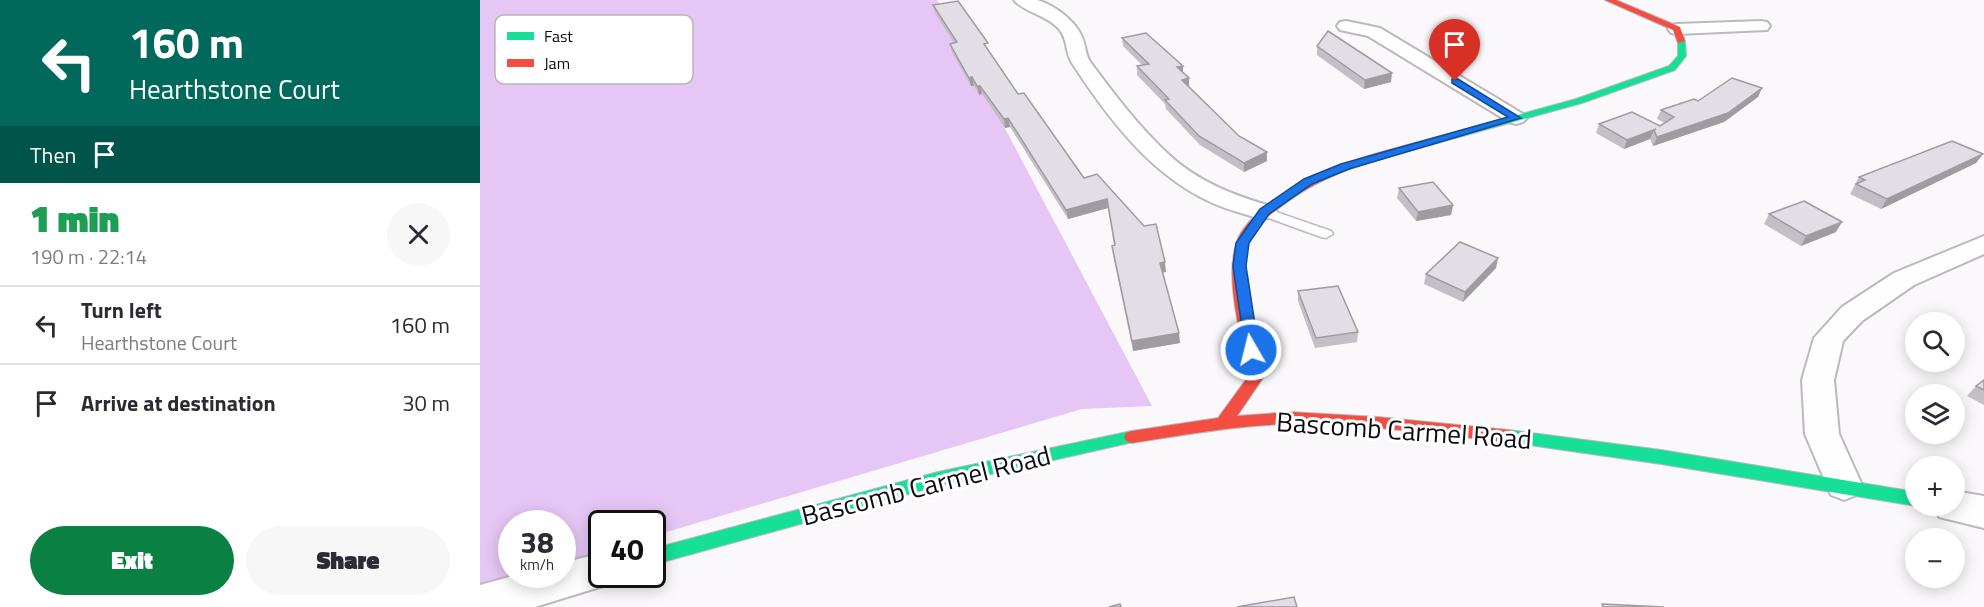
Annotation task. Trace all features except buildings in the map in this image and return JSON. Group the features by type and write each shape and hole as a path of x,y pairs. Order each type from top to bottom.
{"street":[{"path":"1022,0 1052,14 1066,25 1074,38 1077,56 1138,139 1162,163 1188,182 1231,204 1265,212"},
{"path":"1609,0 1677,29 1761,27"},
{"path":"1346,26 1374,32 1516,118"},
{"path":"1223,423 1258,375 1251,350 1240,266 1242,243 1265,212 1308,181 1345,166 1575,101 1672,68 1682,56 1682,45 1677,29"},
{"path":"1844,485 1822,434 1818,380 1829,338 1852,314 1904,279 1984,244"},
{"name":"Bascomb Carmel Road","path":"666,552 938,479 1142,435 1223,423 1291,418 1378,423 1501,435 1638,453 1844,485 1905,497"},
{"path":"1965,508 1984,512"},
{"path":"480,604 588,574"}],"lane":[{"path":"1265,212 1326,234"}],"shaded area":[{"path":"480,0 937,0 1152,406 1082,409 666,532 666,510 588,510 588,555 576,559 576,510 498,510 498,582 480,587"}],"traffic: fast":[{"path":"1430,142 1579,101 1672,68 1682,56 1681,41"},
{"path":"1509,436 1661,457 1905,497"},
{"path":"666,553 938,479 1132,437"}],"traffic: jam":[{"path":"1609,0 1677,29 1681,41"},
{"path":"1223,423 1258,375 1241,290 1240,257 1242,243 1248,231 1282,199 1301,186 1364,160 1430,142"},
{"path":"1132,437 1223,423 1291,418 1378,423 1509,436"}],"route":[{"path":"1251,350 1240,266 1242,243 1265,212 1308,181 1345,166 1516,118 1455,81"}]}
